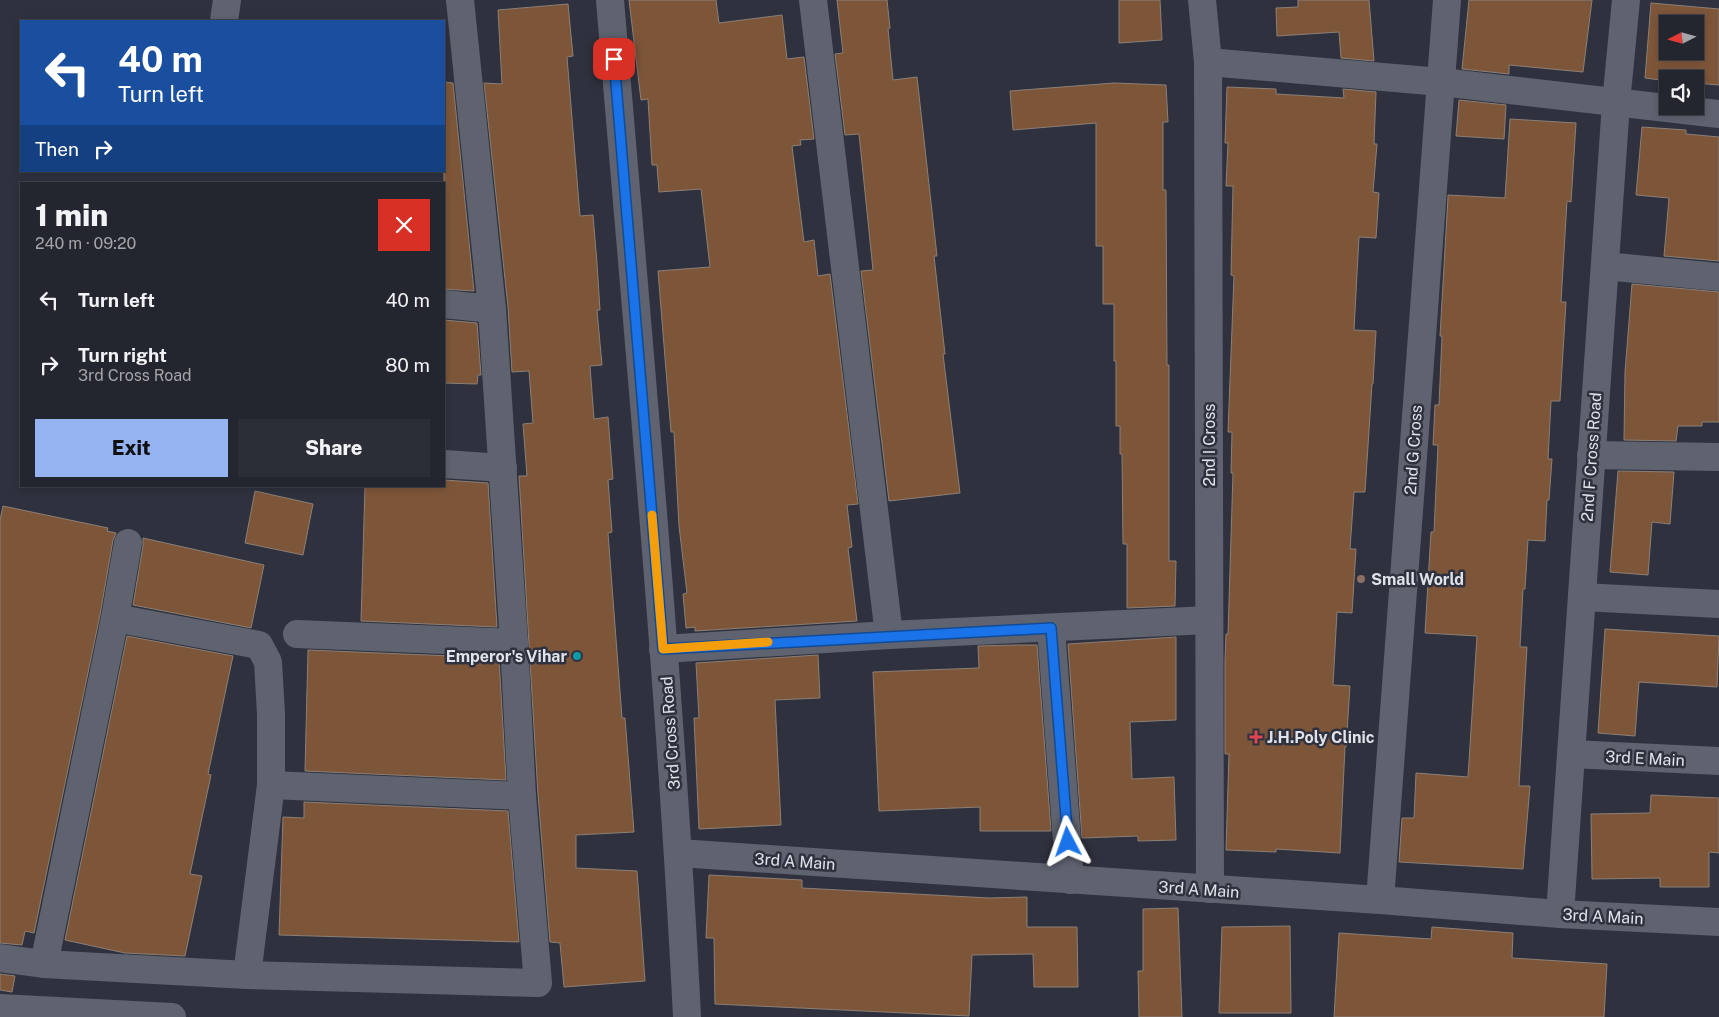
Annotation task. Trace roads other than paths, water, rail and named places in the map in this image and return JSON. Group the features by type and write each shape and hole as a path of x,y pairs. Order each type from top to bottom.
{"street":[{"path":"224,20 226,0"},
{"path":"0,958 44,964 247,975 538,983 522,796 492,309 460,0"},
{"name":"3rd Cross Road","path":"610,0 679,853 687,1017"},
{"path":"813,0 889,635"},
{"name":"2nd I Cross","path":"1202,0 1208,62 1210,890"},
{"name":"2nd G Cross","path":"1380,900 1446,0"},
{"name":"2nd F Cross Road","path":"1560,914 1616,103 1626,0"},
{"path":"1208,62 1441,82 1719,114"},
{"path":"1605,266 1719,277"},
{"path":"445,304 492,309"},
{"path":"1591,455 1719,456"},
{"path":"445,464 503,468"},
{"path":"44,964 115,618 128,543"},
{"path":"1582,597 1719,604"},
{"path":"115,618 259,645 268,662 271,714 271,785 247,975"},
{"path":"663,649 889,635 1209,620"},
{"path":"1051,628 1070,880"},
{"path":"298,634 514,643"},
{"name":"3rd E Main","path":"1571,754 1719,761"},
{"path":"271,785 522,796"},
{"name":"3rd A Main","path":"679,853 1380,900 1560,914 1719,922"},
{"path":"0,1008 35,1013 172,1017"}],"place":[{"name":"Small World","path":"1361,579"},
{"name":"Emperor's Vihar","path":"577,656"},
{"name":"J.H.Poly Clinic","path":"1256,737"}]}
